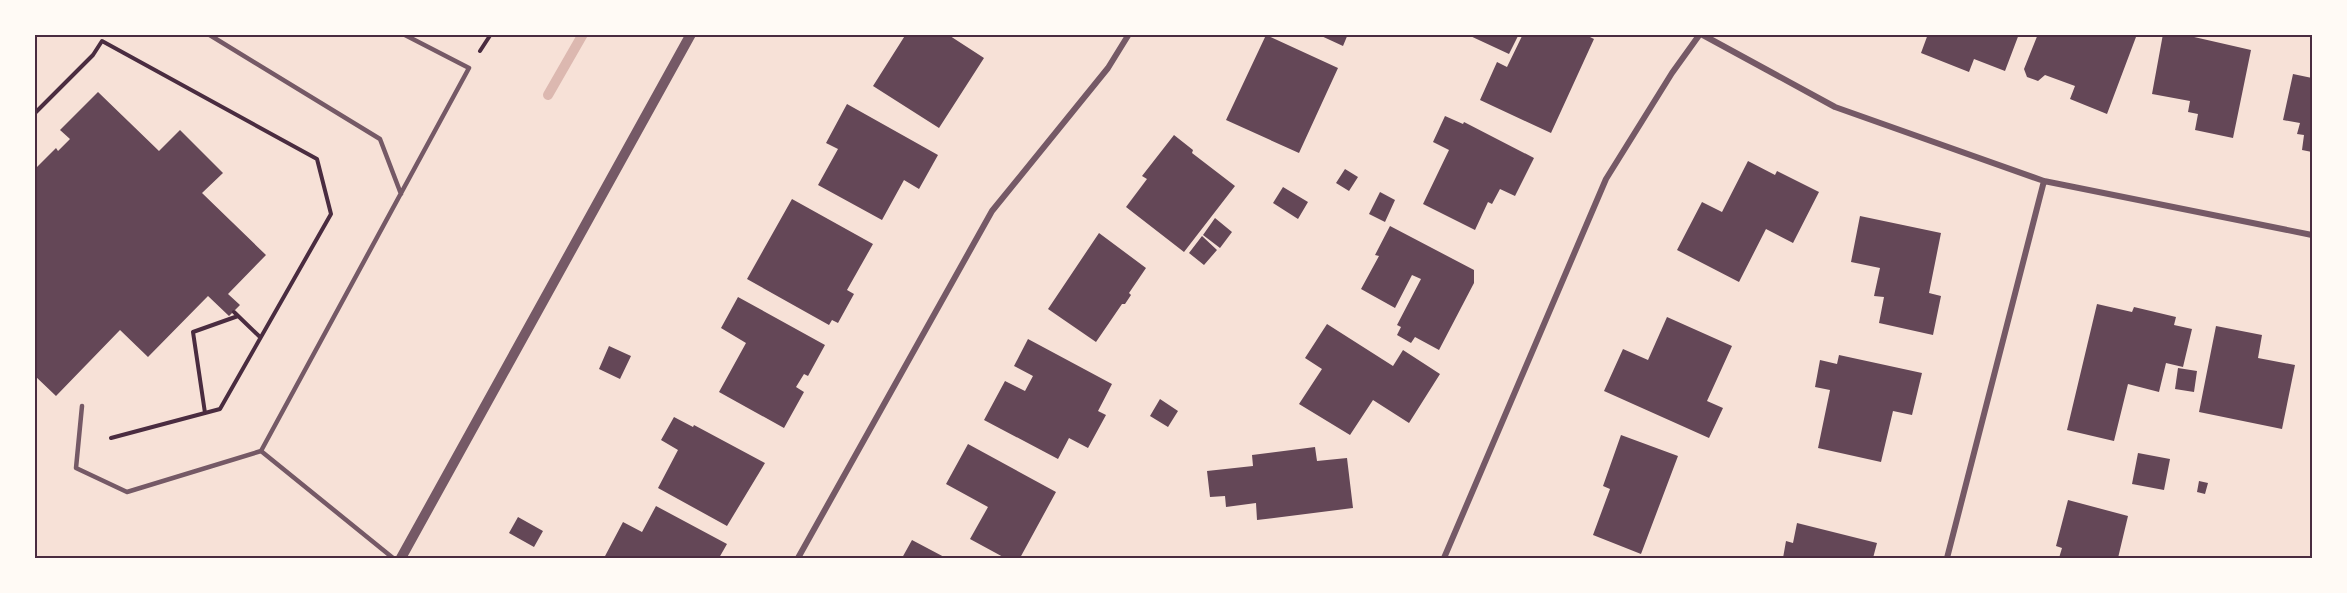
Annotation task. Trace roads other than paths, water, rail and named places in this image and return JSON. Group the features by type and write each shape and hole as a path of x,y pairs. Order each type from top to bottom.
{"street":[{"path":"401,558 692,34"},
{"path":"798,558 992,211 1108,68 1129,34"},
{"path":"1444,558 1606,179 1672,73 1700,34 1835,107 2044,181 2313,235"},
{"path":"1947,558 2044,181"}],"lane":[{"path":"208,34 380,139 401,194"},
{"path":"82,406 76,468 127,492 261,451 470,68 403,34"},
{"path":"261,451 393,558"}],"waterway":[{"path":"548,95 583,34"}]}
